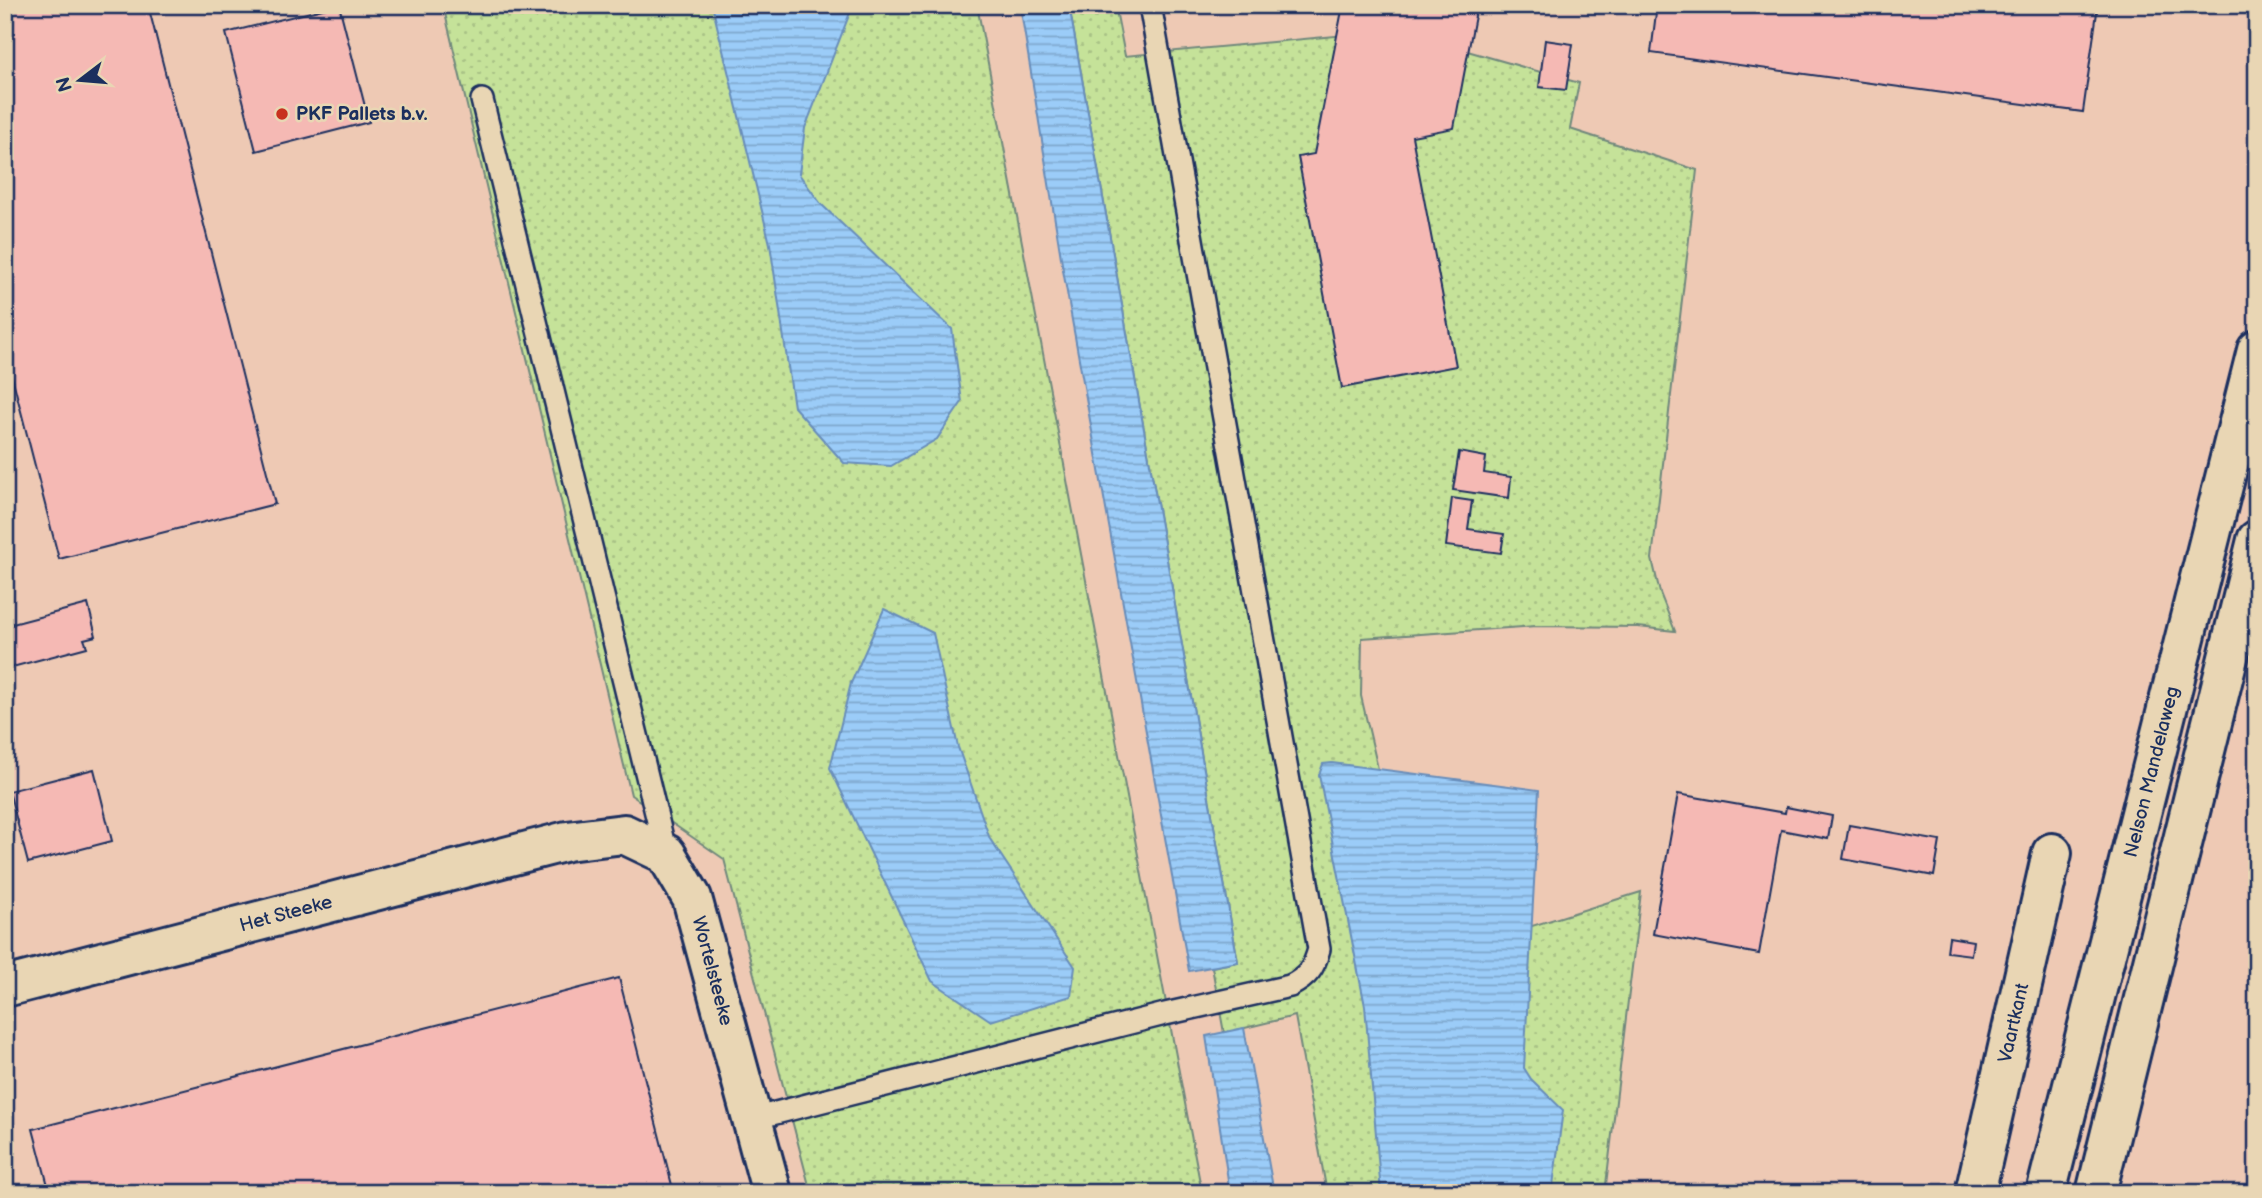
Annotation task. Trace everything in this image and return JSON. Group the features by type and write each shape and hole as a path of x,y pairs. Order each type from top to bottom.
{"street":[{"name":"Nelson Mandelaweg","path":"2046,1193 2257,350"},
{"path":"2096,1193 2257,540"},
{"name":"Het Steeke","path":"5,987 567,841 624,834 666,855"},
{"name":"Vaartkant","path":"1975,1193 2052,853"},
{"name":"Wortelsteeke","path":"666,855 692,898 772,1193"}],"lane":[{"path":"752,1119 1165,1014 1290,986 1306,978 1315,965 1319,949 1150,5"},
{"path":"482,100 666,855"}],"shaded area":[{"path":"5,5 2226,5 2257,23 2257,1193 5,1193"}],"green space":[{"path":"443,5 977,5 1202,1193 811,1193 724,859 631,795"},
{"path":"1069,5 1115,5 1125,56 1429,27 1429,40 1579,83 1570,129 1697,170 1652,559 1660,593 1675,631 1638,627 1536,626 1362,638 1361,696 1382,786 1439,955 1641,892 1605,1193 1327,1193 1295,1016 1224,1033 1212,967 1238,962"}],"water":[{"path":"712,5 853,5 805,128 799,174 821,204 952,329 962,402 937,439 891,466 844,463 794,407 770,244"},
{"path":"1020,5 1069,5 1238,962 1189,971 1063,270"},
{"path":"884,609 933,633 958,747 990,839 1075,967 1071,996 991,1021 932,981 830,768 851,683"},
{"path":"1323,764 1539,790 1524,1068 1531,1079 1563,1110 1552,1193 1381,1193 1365,1006 1319,775"},
{"path":"1244,1028 1274,1193 1230,1193 1206,1036"}],"building":[{"path":"5,5 148,5 275,504 59,559 5,349"},
{"path":"339,5 369,122 256,151 226,33"},
{"path":"1343,5 1477,5 1454,128 1412,136 1456,366 1342,388 1298,157 1314,154"},
{"path":"1657,5 2098,5 2083,112 1651,53"},
{"path":"1545,40 1573,44 1566,90 1539,87"},
{"path":"1459,452 1486,457 1484,473 1511,477 1509,498 1453,490"},
{"path":"1452,498 1472,501 1468,529 1504,534 1501,553 1446,546"},
{"path":"88,604 96,636 84,639 87,647 5,669 5,626"},
{"path":"94,769 112,841 28,863 9,791"},
{"path":"1678,794 1785,813 1786,807 1832,816 1828,839 1781,830 1759,954 1653,934"},
{"path":"1849,825 1940,841 1934,876 1843,859"},
{"path":"1949,937 1973,941 1971,955 1947,952"},
{"path":"619,978 674,1193 50,1193 33,1129"}],"railway":[{"path":"2239,5 2257,15"}],"place":[{"name":"PKF Pallets b.v.","path":"282,114"}]}
